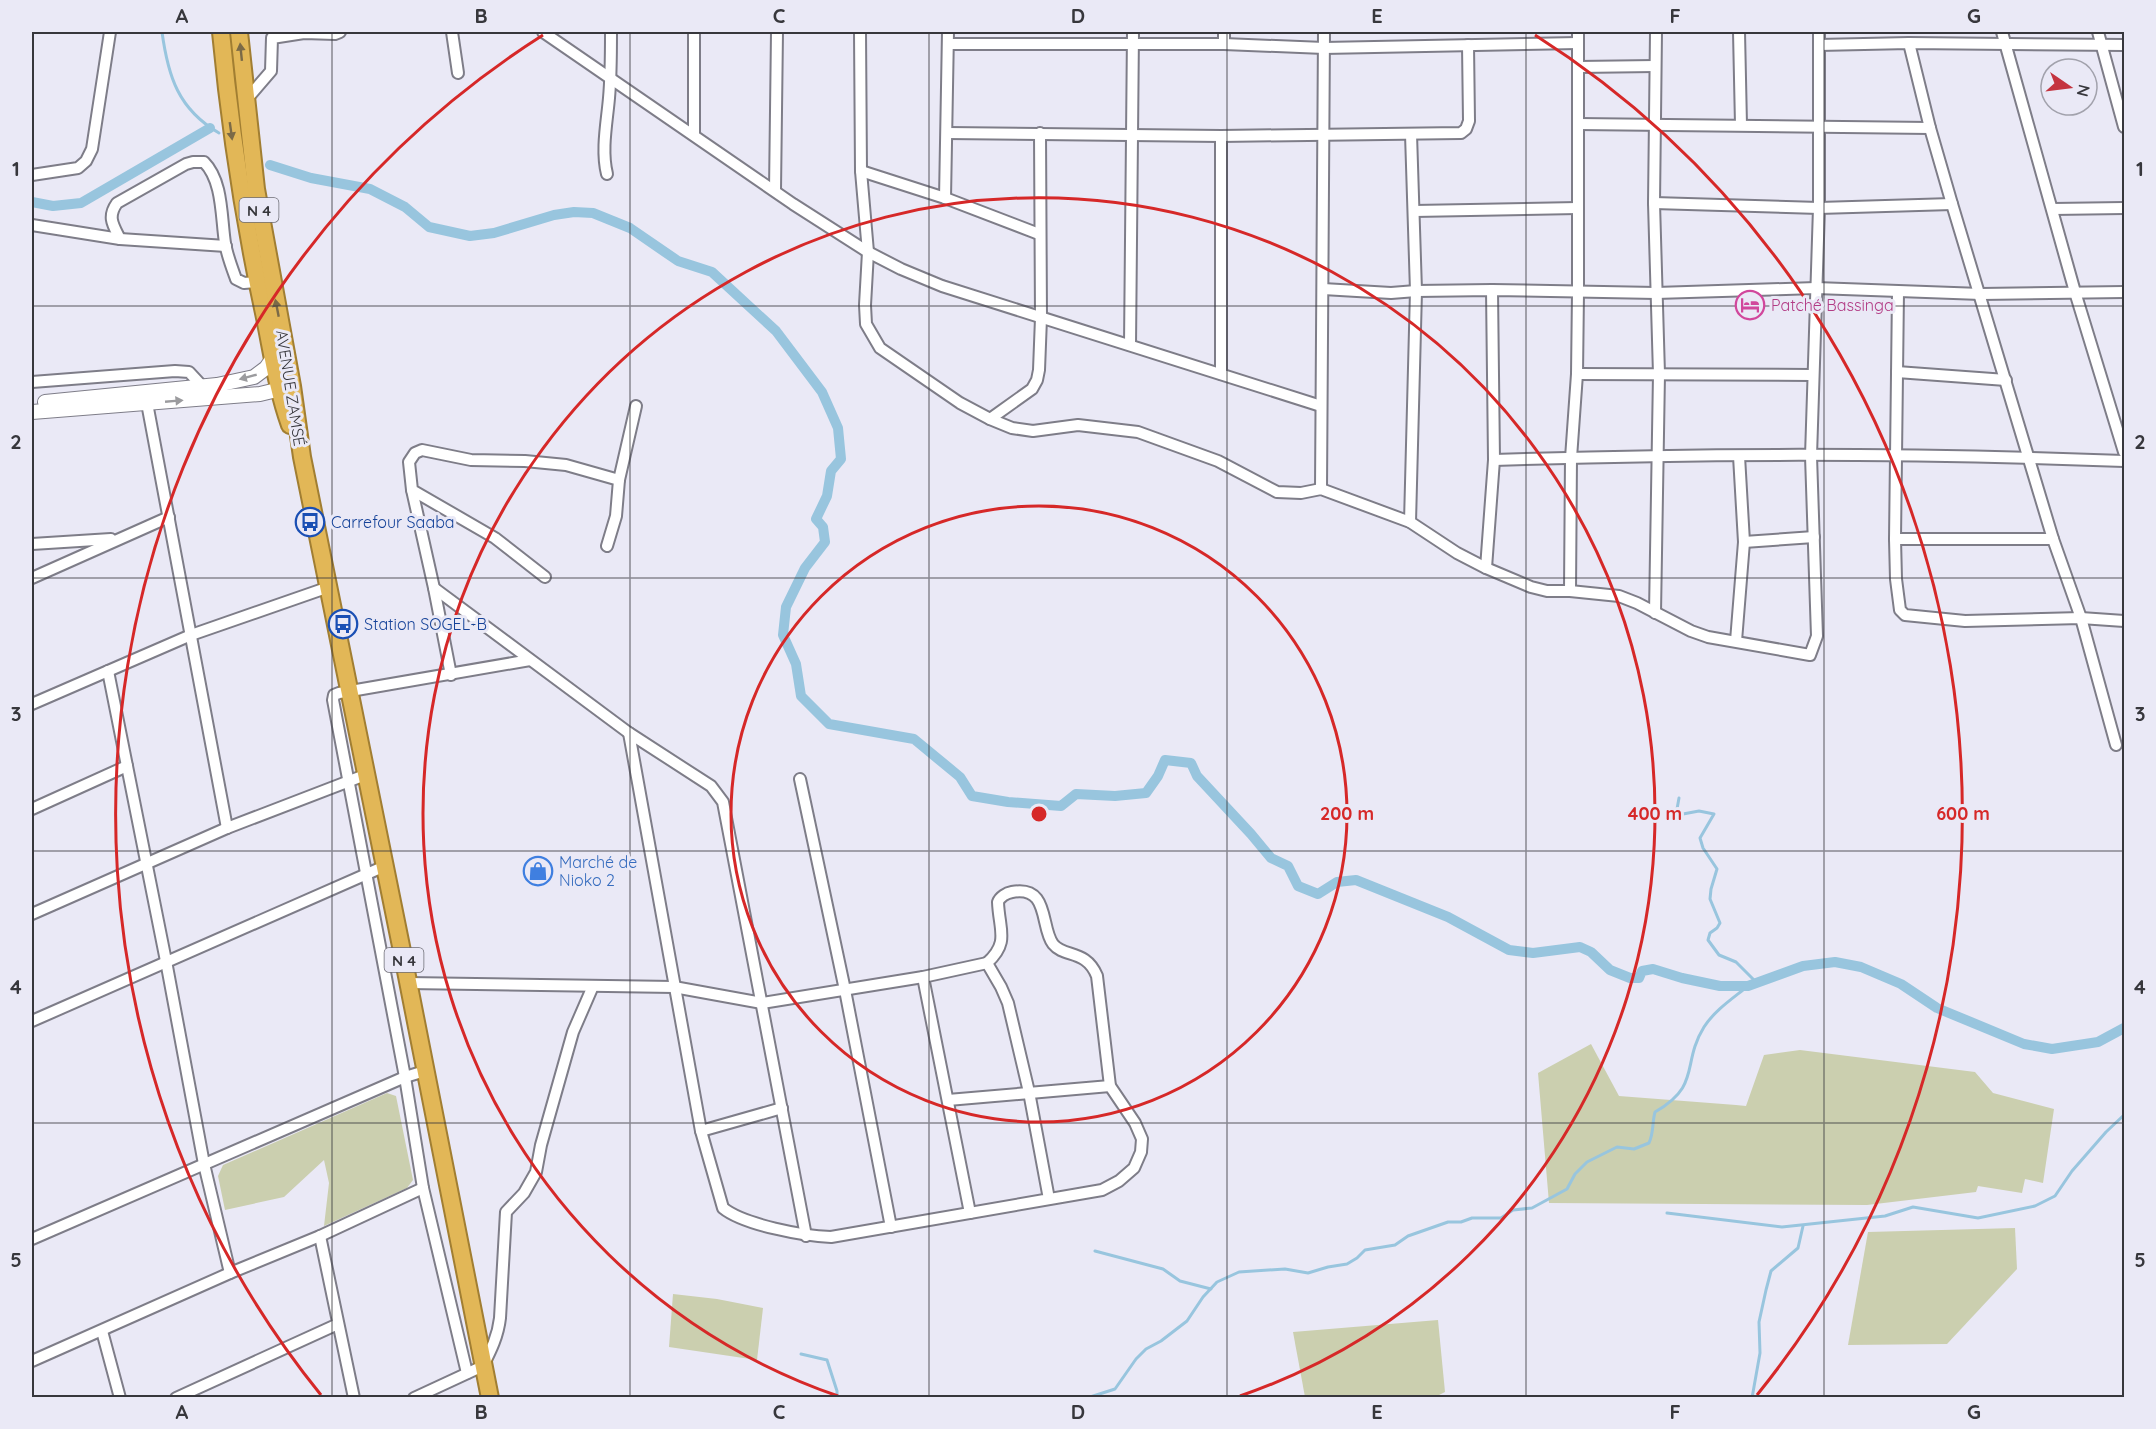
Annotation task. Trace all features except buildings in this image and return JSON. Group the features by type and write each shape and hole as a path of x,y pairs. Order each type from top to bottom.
{"highway":[{"name":"AVENUE ZAMSÉ","path":"239,32 256,189 286,388 329,588"},
{"name":"AVENUE ZAMSÉ","path":"220,36 237,172 257,282 273,358 286,388"},
{"name":"N 4","path":"329,588 490,1398"}],"street":[{"path":"32,175 78,168 86,161 92,149 110,32"},
{"path":"246,100 271,71 272,34 340,32"},
{"path":"452,32 458,73"},
{"path":"543,32 868,252 901,269 942,286 1321,406"},
{"path":"607,174 605,166 606,128 611,77 611,32"},
{"path":"694,32 694,135"},
{"path":"775,190 777,32"},
{"path":"860,32 861,171 868,252 866,324 880,348 960,403 1012,428 1033,431 1078,425 1138,432 1218,461 1277,492 1301,493 1321,489 1410,522 1436,540 1486,568 1531,587 1547,591 1619,596 1708,637 1810,655 1817,636 1811,456 1819,208 1819,32"},
{"path":"945,198 948,32"},
{"path":"1130,345 1134,32"},
{"path":"1224,32 1224,44"},
{"path":"1321,489 1324,32"},
{"path":"1496,32 1496,45"},
{"path":"1570,591 1571,458 1577,374 1578,32"},
{"path":"1655,613 1659,375 1654,203 1656,32"},
{"path":"1739,32 1741,124"},
{"path":"2002,32 2075,292 2124,452"},
{"path":"2098,32 2124,126"},
{"path":"948,44 1134,43 1324,48 1578,43"},
{"path":"1820,45 1909,43 2124,45"},
{"path":"1909,43 1952,204 2053,539 2081,618 2116,745"},
{"path":"947,134 1132,133 1221,136 1461,133 1466,129 1469,121 1468,45"},
{"path":"1578,67 1655,66"},
{"path":"1578,124 1655,123 1930,128"},
{"path":"990,419 1032,389 1037,380 1041,318 1040,133"},
{"path":"1410,522 1416,291 1411,134"},
{"path":"1221,136 1221,374"},
{"path":"120,239 110,219 111,211 117,203 186,164 204,162 213,170 226,246 236,279 244,284 257,282"},
{"path":"861,171 945,198 1039,234"},
{"path":"1654,203 1819,208 1952,204"},
{"path":"1414,211 1578,208"},
{"path":"2053,209 2124,208"},
{"path":"32,225 120,239 226,246"},
{"path":"1323,288 1391,293 1492,290 1656,293 1816,288 1980,294 2124,292"},
{"path":"1486,568 1494,460 1492,290"},
{"path":"1898,292 1895,539 1900,610 1905,615 1965,621 2081,618 2124,621"},
{"path":"32,404 202,386 254,377 266,368 273,358"},
{"path":"32,382 175,371 189,372 202,386"},
{"path":"1897,372 2006,380"},
{"path":"1577,374 1812,375"},
{"path":"32,412 260,394 286,388"},
{"path":"147,404 227,828"},
{"path":"607,546 616,516 619,480 636,406"},
{"path":"451,675 412,490 409,462 415,453 422,450 471,460 525,461 566,465 619,480"},
{"path":"1736,641 1744,542 1738,456"},
{"path":"1494,460 1896,456 2029,457 2124,461"},
{"path":"412,490 495,538 545,577"},
{"path":"32,578 169,517"},
{"path":"1744,542 1814,537"},
{"path":"32,544 121,538"},
{"path":"1895,539 2053,539"},
{"path":"32,704 191,635 329,588"},
{"path":"434,588 629,734 702,779 719,794 723,802 806,1236"},
{"path":"467,1373 423,1188 405,1077 333,700 334,695 349,691 530,660"},
{"path":"108,671 204,1164 230,1273"},
{"path":"408,983 674,987 762,1003 923,977 987,963 1001,946 998,903 1000,898 1010,892 1028,892 1038,901 1046,919 1052,943 1082,958 1093,967 1110,1086 1143,1139 1142,1152 1134,1168 1119,1181 1102,1190 831,1237 806,1236 733,1215 723,1208 701,1131 674,987 629,734"},
{"path":"32,809 127,766"},
{"path":"32,914 227,828 365,775"},
{"path":"800,779 845,990 891,1227"},
{"path":"32,1021 385,866"},
{"path":"987,963 1008,1003 1029,1092 1049,1199"},
{"path":"923,977 970,1213"},
{"path":"414,1398 483,1366 498,1333 506,1212 524,1193 536,1172 541,1145 573,1032 593,986"},
{"path":"32,1239 405,1077 425,1071"},
{"path":"948,1100 1110,1086"},
{"path":"701,1131 782,1108"},
{"path":"32,1361 230,1273 320,1236 423,1188"},
{"path":"320,1236 354,1398"},
{"path":"176,1398 338,1324"},
{"path":"102,1331 120,1398"}],"green space":[{"path":"1591,1044 1619,1096 1746,1106 1764,1055 1800,1050 1975,1072 1993,1093 2054,1109 2043,1183 2025,1179 2022,1193 1978,1186 1976,1192 1867,1205 1549,1203 1538,1073"},
{"path":"387,1093 396,1096 413,1180 407,1188 324,1226 329,1183 324,1160 284,1197 225,1210 218,1176 223,1165"},
{"path":"2015,1228 2017,1269 1947,1344 1848,1345 1868,1232"},
{"path":"673,1294 717,1299 763,1308 757,1360 669,1347"},
{"path":"1438,1320 1445,1392 1433,1398 1305,1397 1293,1332"}],"waterway":[{"path":"162,32 168,63 177,90 194,113 219,133"},
{"path":"32,202 53,206 81,203 210,128"},
{"path":"270,165 311,178 370,189 405,207 429,227 470,236 494,233 554,215 574,212 593,213 630,228 678,261 712,272 776,331 822,392 838,428 841,459 831,471 827,496 816,519 823,527 825,542 805,568 786,607 783,635 796,664 801,696 829,724 914,739 960,777 972,796 1008,802 1061,806 1076,794 1115,796 1146,793 1158,776 1165,760 1191,763 1197,776 1271,858 1288,866 1298,886 1318,894 1337,882 1356,880 1448,917 1509,950 1533,953 1580,947 1591,952 1610,970 1630,978 1639,978 1642,971 1653,969 1720,986 1748,986 1803,966 1835,962 1861,967 1901,984 1937,1008 2024,1044 2052,1049 2098,1042 2124,1028"},
{"path":"1679,798 1677,809 1683,814 1699,811 1714,814 1700,838 1703,848 1717,869 1710,899 1720,923 1710,933 1708,940 1719,955 1736,962 1757,983"},
{"path":"1087,1398 1115,1389 1136,1359 1146,1349 1161,1341 1187,1321 1203,1297 1217,1282 1239,1272 1285,1269 1308,1273 1347,1264 1365,1250 1395,1245 1408,1236 1448,1222 1461,1222 1472,1218 1501,1218 1513,1210 1532,1208 1567,1189 1575,1174 1587,1162 1617,1147 1634,1149 1649,1143 1655,1112 1670,1102 1685,1083 1697,1040 1704,1027 1719,1010 1748,986"},
{"path":"1667,1213 1782,1227 1885,1216 1913,1207 1978,1218 2035,1206 2055,1196 2072,1171 2124,1115"},
{"path":"1752,1398 1760,1353 1759,1322 1771,1271 1798,1248 1803,1226"},
{"path":"1095,1251 1163,1269 1180,1281 1211,1289"},
{"path":"801,1354 827,1360 837,1398"}],"place":[{"name":"Patché Bassinga","path":"1750,305"},
{"name":"Carrefour Saaba","path":"310,522"},
{"name":"Station SOGEL-B","path":"343,624"},
{"name":"Marché de Nioko 2","path":"538,871"}]}
